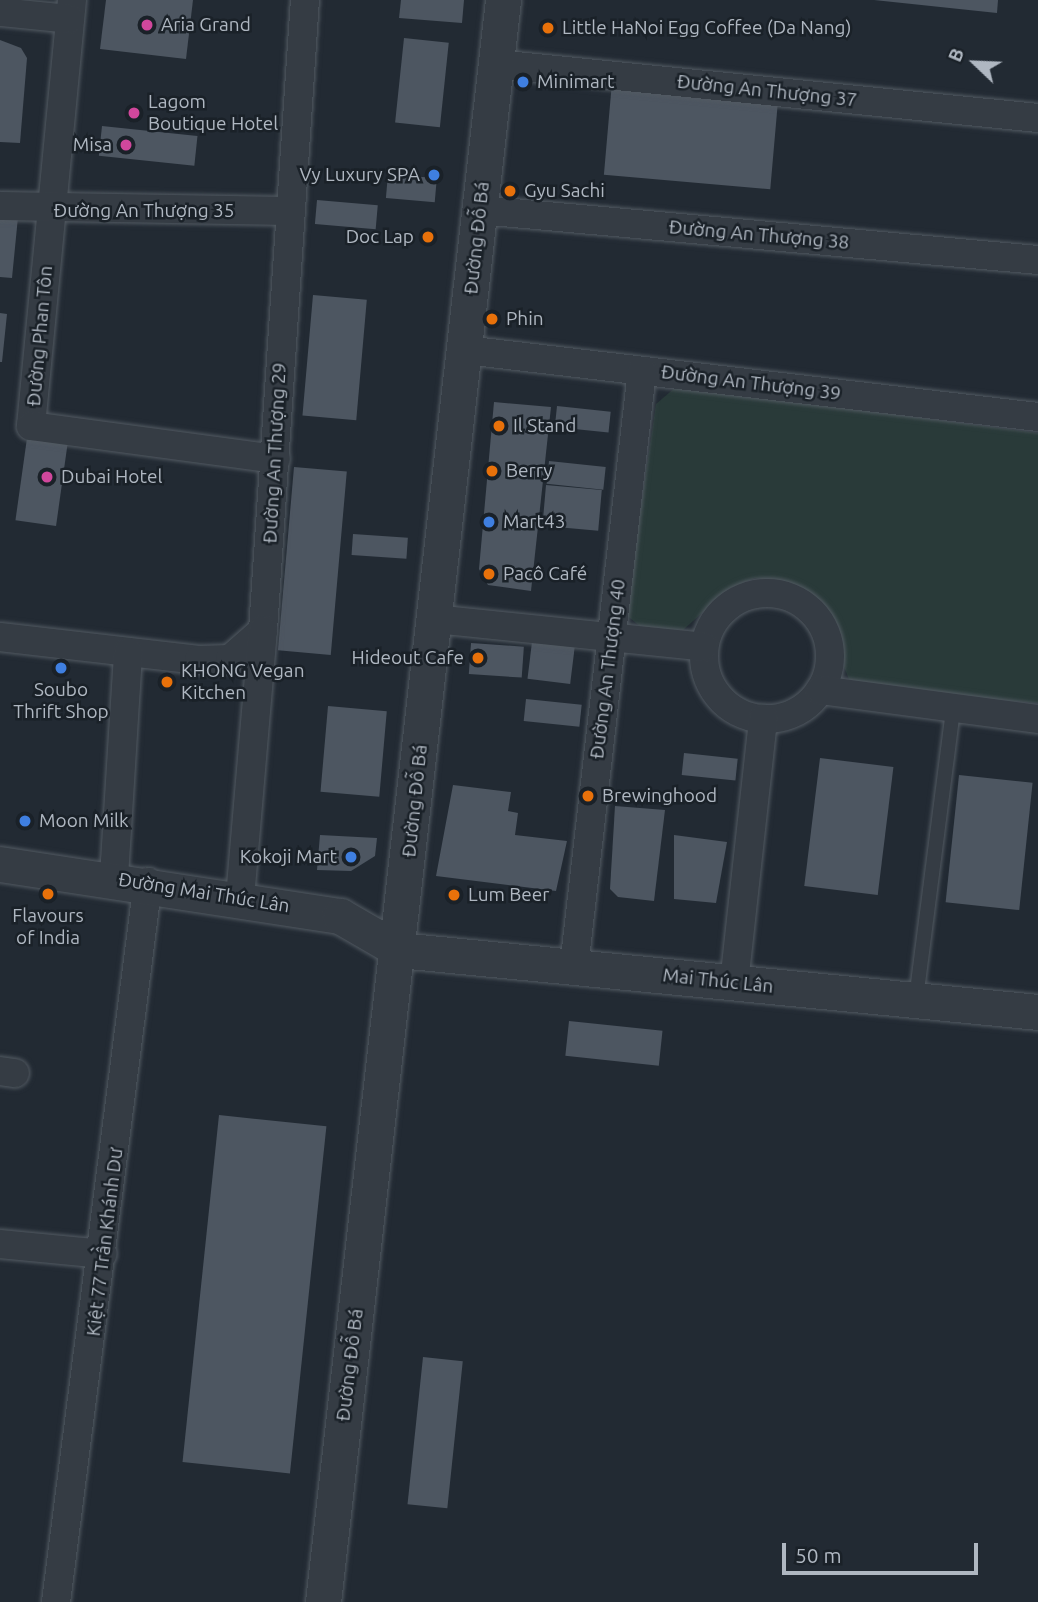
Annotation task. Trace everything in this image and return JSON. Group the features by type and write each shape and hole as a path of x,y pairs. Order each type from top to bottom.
{"street":[{"name":"Đường An Thượng 29","path":"240,898 276,459 287,211 304,0"},
{"name":"Đường Đỗ Bá","path":"323,1602 399,950 503,0"},
{"path":"0,12 71,10"},
{"name":"Đường Phan Tôn","path":"71,10 31,426 276,459"},
{"name":"Đường An Thượng 37","path":"496,64 1038,118"},
{"name":"Đường An Thượng 35","path":"0,206 51,211 287,211"},
{"name":"Đường An Thượng 38","path":"480,210 1038,260"},
{"name":"Đường An Thượng 39","path":"465,350 1038,416"},
{"name":"Đường An Thượng 40","path":"574,967 642,371"},
{"path":"759,592 789,596 815,613 826,631 829,671 820,690 795,713 763,719 725,704 705,668 705,647 717,618 740,598 759,592"},
{"path":"435,619 705,647"},
{"path":"0,637 128,652 230,659 263,630"},
{"path":"114,877 128,652"},
{"path":"820,690 953,710 1038,719"},
{"path":"734,983 763,719"},
{"name":"Đường Mai Thúc Lân","path":"0,864 148,882 340,915 399,950"},
{"name":"Kiệt 77 Trần Khánh Dư","path":"56,1602 103,1254 148,882"},
{"name":"Mai Thúc Lân","path":"399,950 1038,1012"},
{"path":"0,1244 103,1254"}],"lane":[{"path":"916,1000 953,710"}],"shaded area":[{"path":"677,386 1038,433 1038,703 853,689 842,662 839,628 823,603 790,584 755,578 730,588 683,630 642,628 625,614 656,404"}],"building":[{"name":"Aria Grand","path":"106,0 193,0 186,59 100,49"},
{"path":"401,0 464,0 462,23 399,18"},
{"path":"874,0 998,0 997,13"},
{"path":"404,38 449,43 440,127 395,123"},
{"path":"0,40 21,48 27,58 20,143 0,142"},
{"path":"612,82 778,97 770,189 604,175"},
{"path":"102,126 197,136 194,166 99,156"},
{"path":"388,174 437,178 435,202 386,198"},
{"path":"317,200 378,205 376,229 315,224"},
{"path":"0,215 18,217 12,278 0,277"},
{"path":"313,295 367,300 356,420 302,416"},
{"path":"0,313 7,314 2,362 0,362"},
{"path":"494,402 551,407 531,591 488,585 479,569"},
{"path":"557,406 611,412 609,433 555,427"},
{"name":"Dubai Hotel","path":"27,438 68,444 56,526 15,520"},
{"path":"549,461 606,467 603,490 547,484"},
{"path":"294,467 347,472 331,655 278,650"},
{"path":"546,485 602,490 598,531 542,526"},
{"path":"353,534 408,538 406,559 352,555"},
{"path":"532,642 575,647 570,684 527,679"},
{"path":"471,643 524,647 522,678 469,674"},
{"path":"526,699 582,705 579,727 524,721"},
{"path":"328,706 387,711 379,797 321,792"},
{"path":"684,753 738,759 735,781 682,775"},
{"path":"820,758 893,767 878,895 804,886"},
{"path":"959,775 1033,783 1019,910 946,902"},
{"path":"453,785 511,792 508,811 518,813 515,835 567,841 556,891 436,876"},
{"path":"615,806 665,810 654,901 618,897 610,889"},
{"path":"320,835 377,838 375,856 351,871 317,870"},
{"path":"674,835 727,842 716,903 674,899"},
{"path":"569,1021 662,1031 659,1066 565,1056"},
{"path":"219,1115 326,1126 290,1473 183,1462"},
{"path":"423,1357 463,1361 447,1508 408,1504"}],"place":[{"name":"Aria Grand","path":"147,25"},
{"name":"Little HaNoi Egg Coffee (Da Nang)","path":"548,28"},
{"name":"Minimart","path":"523,82"},
{"name":"Lagom Boutique Hotel","path":"134,113"},
{"name":"Misa","path":"126,145"},
{"name":"Vy Luxury SPA","path":"434,175"},
{"name":"Gyu Sachi","path":"510,191"},
{"name":"Doc Lap","path":"428,237"},
{"name":"Phin","path":"492,319"},
{"name":"Il Stand","path":"499,426"},
{"name":"Berry","path":"492,471"},
{"name":"Dubai Hotel","path":"47,477"},
{"name":"Mart43","path":"489,522"},
{"name":"Pacô Café","path":"489,574"},
{"name":"Hideout Cafe","path":"478,658"},
{"name":"Soubo Thrift Shop","path":"61,668"},
{"name":"KHONG Vegan Kitchen","path":"167,682"},
{"name":"Brewinghood","path":"588,796"},
{"name":"Moon Milk","path":"25,821"},
{"name":"Kokoji Mart","path":"351,857"},
{"name":"Flavours of India","path":"48,894"},
{"name":"Lum Beer","path":"454,895"}]}
